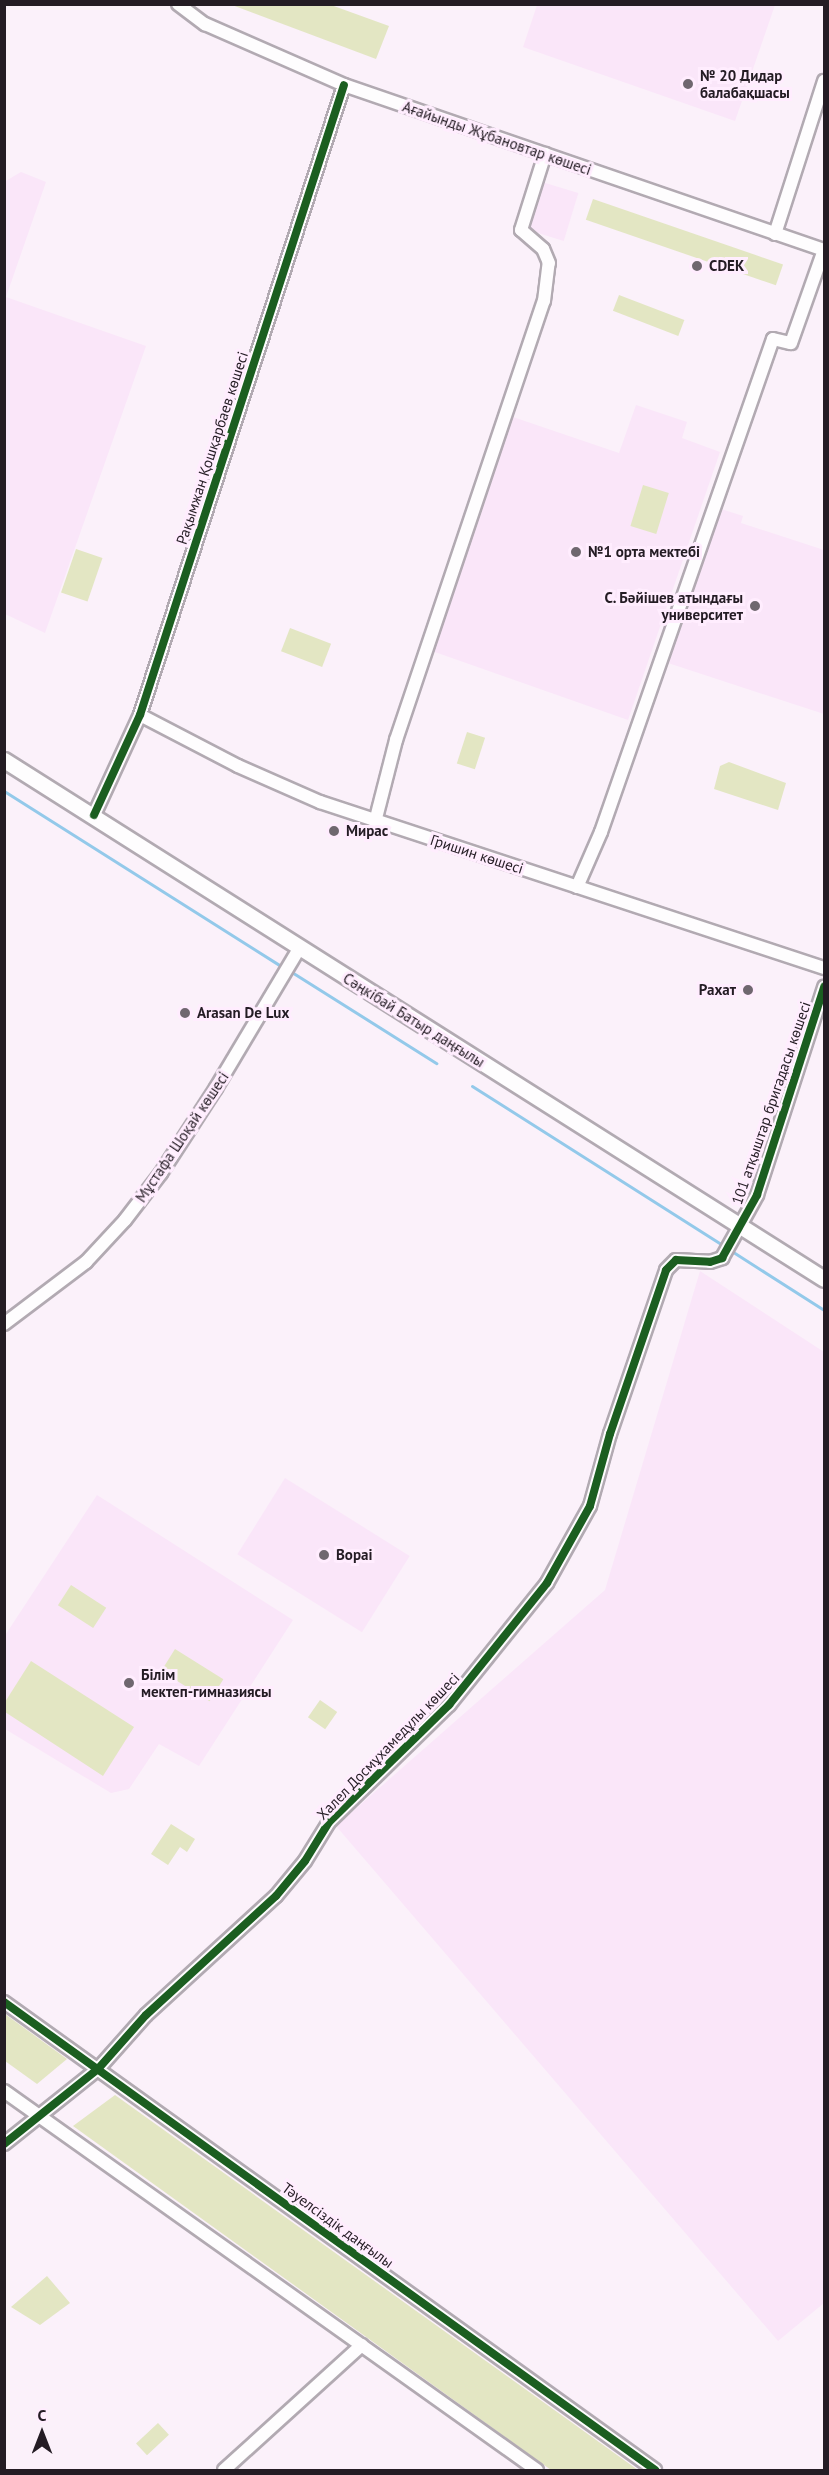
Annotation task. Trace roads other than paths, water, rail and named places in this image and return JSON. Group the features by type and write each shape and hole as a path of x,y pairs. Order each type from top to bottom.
{"main road":[{"name":"Сәңкібай Батыр даңғылы","path":"4,760 300,947 738,1234 825,1279"}],"street":[{"name":"Ағайынды Жұбановтар көшесі","path":"178,4 205,24 344,85 824,250"},
{"path":"775,234 825,81"},
{"name":"Рақымжан Қошқарбаев көшесі","path":"94,815 140,715 344,85"},
{"path":"375,822 396,740 544,301 549,263 543,249 521,230 545,154"},
{"path":"577,887 601,832 773,339 791,343 824,250"},
{"name":"Гришин көшесі","path":"140,715 238,766 375,822 825,968"},
{"name":"Мұстафа Шоқай көшесі","path":"4,1324 86,1262 125,1220 161,1173 300,947"},
{"name":"101 атқыштар бригадасы көшесі","path":"738,1234 757,1195 825,987"},
{"name":"Халел Досмұхамедұлы көшесі","path":"4,2144 98,2069 146,2015 276,1896 305,1861 329,1822 449,1706 540,1592 590,1506 610,1434 666,1270 676,1260 710,1262 728,1253 738,1234"},
{"name":"Тәуелсіздік даңғылы","path":"4,2002 655,2470"},
{"path":"4,2091 537,2470"},
{"path":"224,2470 362,2345"}],"waterway":[{"path":"4,791 284,968"},
{"path":"290,971 436,1063"},
{"path":"472,1086 724,1246"},
{"path":"730,1250 824,1310"}],"place":[{"name":"№ 20 Дидар балабақшасы","path":"688,84"},
{"name":"CDEK","path":"697,266"},
{"name":"№1 орта мектебі","path":"576,552"},
{"name":"С. Бәйішев атындағы университет","path":"755,606"},
{"name":"Мирас","path":"334,831"},
{"name":"Рахат","path":"748,990"},
{"name":"Arasan De Lux","path":"185,1013"},
{"name":"Bopai","path":"324,1555"},
{"name":"Білім мектеп-гимназиясы","path":"129,1683"}]}
